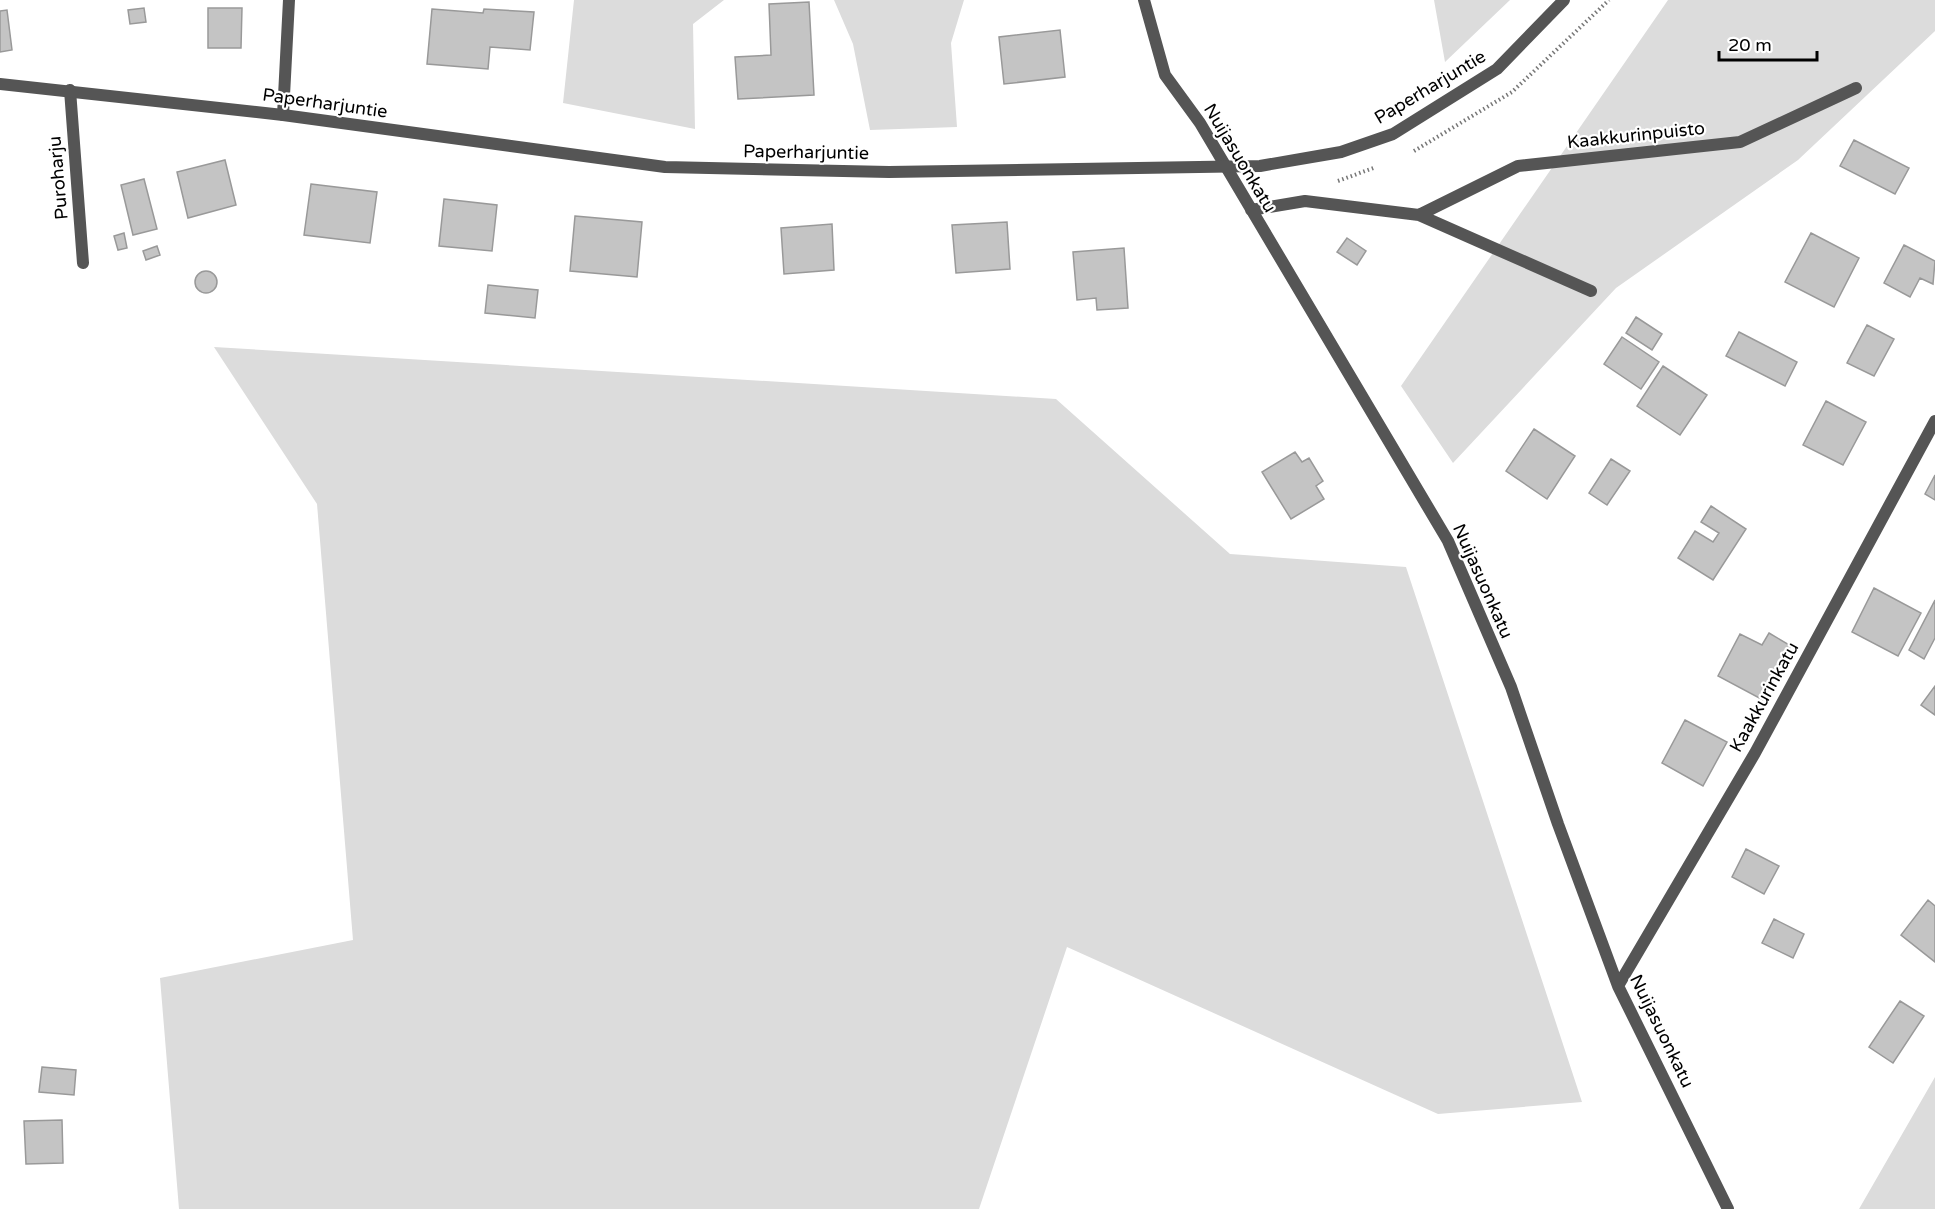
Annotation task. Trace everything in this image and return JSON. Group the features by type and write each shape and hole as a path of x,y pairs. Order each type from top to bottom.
{"street":[{"path":"283,115 289,0"},
{"name":"Nuijasuonkatu","path":"1144,0 1165,75 1200,123 1448,541 1511,687 1558,824 1618,986 1728,1209"},
{"name":"Paperharjuntie","path":"0,84 283,115 665,167 889,172 1260,166 1341,152 1393,134 1497,69 1564,0"},
{"name":"Kaakkurinpuisto","path":"1419,215 1518,166 1740,142 1856,88"},
{"name":"Puroharju","path":"70,90 83,263"},
{"path":"1251,210 1305,201 1419,215 1591,291"},
{"name":"Kaakkurinkatu","path":"1618,986 1755,753 1935,421"}],"shaded area":[{"path":"574,0 724,0 693,24 695,129 563,103"},
{"path":"834,0 964,0 951,43 957,127 870,130 853,44"},
{"path":"1434,0 1510,0 1445,62"},
{"path":"1668,0 1935,0 1935,31 1798,160 1616,288 1453,463 1401,386"},
{"path":"214,347 1056,399 1230,554 1406,567 1582,1102 1438,1114 1067,947 979,1209 179,1209 160,978 353,940 317,504"},
{"path":"1935,1077 1935,1209 1859,1209"}],"building":[{"path":"809,2 814,95 738,99 735,57 771,55 769,4"},
{"path":"144,8 146,22 130,24 128,10"},
{"path":"208,8 242,8 241,48 208,48"},
{"path":"432,9 483,13 484,9 534,12 530,50 490,47 488,69 427,64"},
{"path":"7,10 12,50 0,52 0,11"},
{"path":"1060,30 1065,77 1004,84 999,37"},
{"path":"1854,140 1909,168 1895,194 1840,166"},
{"path":"225,160 236,205 188,218 177,172"},
{"path":"144,179 157,229 133,235 121,185"},
{"path":"311,184 377,192 370,243 304,235"},
{"path":"444,199 497,205 492,251 439,246"},
{"path":"575,216 642,222 637,277 570,271"},
{"path":"1007,222 1010,269 956,273 952,225"},
{"path":"832,224 834,270 784,274 781,228"},
{"path":"124,233 127,248 118,250 114,236"},
{"path":"1811,233 1859,258 1834,307 1785,282"},
{"path":"1347,238 1366,251 1357,265 1337,252"},
{"path":"1904,245 1935,261 1933,284 1920,278 1910,297 1884,283"},
{"path":"157,246 160,255 146,260 143,251"},
{"path":"1124,248 1128,308 1097,310 1096,298 1077,300 1073,252"},
{"path":"202,271 210,271 217,278 217,286 210,293 202,293 195,286 195,278"},
{"path":"488,285 538,290 535,318 485,313"},
{"path":"1636,317 1662,334 1652,350 1626,333"},
{"path":"1867,325 1894,339 1874,376 1847,363"},
{"path":"1739,332 1797,362 1785,386 1726,356"},
{"path":"1622,337 1659,362 1641,389 1604,364"},
{"path":"1663,366 1707,395 1680,435 1637,406"},
{"path":"1826,401 1866,422 1843,465 1803,445"},
{"path":"1534,429 1575,456 1547,499 1506,471"},
{"path":"1295,452 1302,462 1309,458 1323,481 1316,486 1324,499 1291,519 1262,472"},
{"path":"1611,459 1630,471 1607,505 1589,493"},
{"path":"1935,475 1935,500 1925,494"},
{"path":"1711,506 1746,529 1713,580 1678,558 1695,531 1713,542 1719,533 1701,522"},
{"path":"1874,588 1921,613 1898,656 1852,632"},
{"path":"1935,600 1935,638 1924,659 1909,650"},
{"path":"1769,633 1791,646 1763,700 1718,676 1740,634 1762,645"},
{"path":"1935,686 1935,715 1921,705"},
{"path":"1685,720 1727,742 1703,786 1662,763"},
{"path":"1746,849 1779,866 1764,894 1732,877"},
{"path":"1928,900 1935,906 1935,962 1901,935"},
{"path":"1774,919 1804,934 1793,958 1762,943"},
{"path":"1900,1001 1924,1016 1893,1063 1869,1047"},
{"path":"42,1067 76,1070 74,1095 39,1092"},
{"path":"62,1120 63,1163 26,1164 24,1121"}]}
